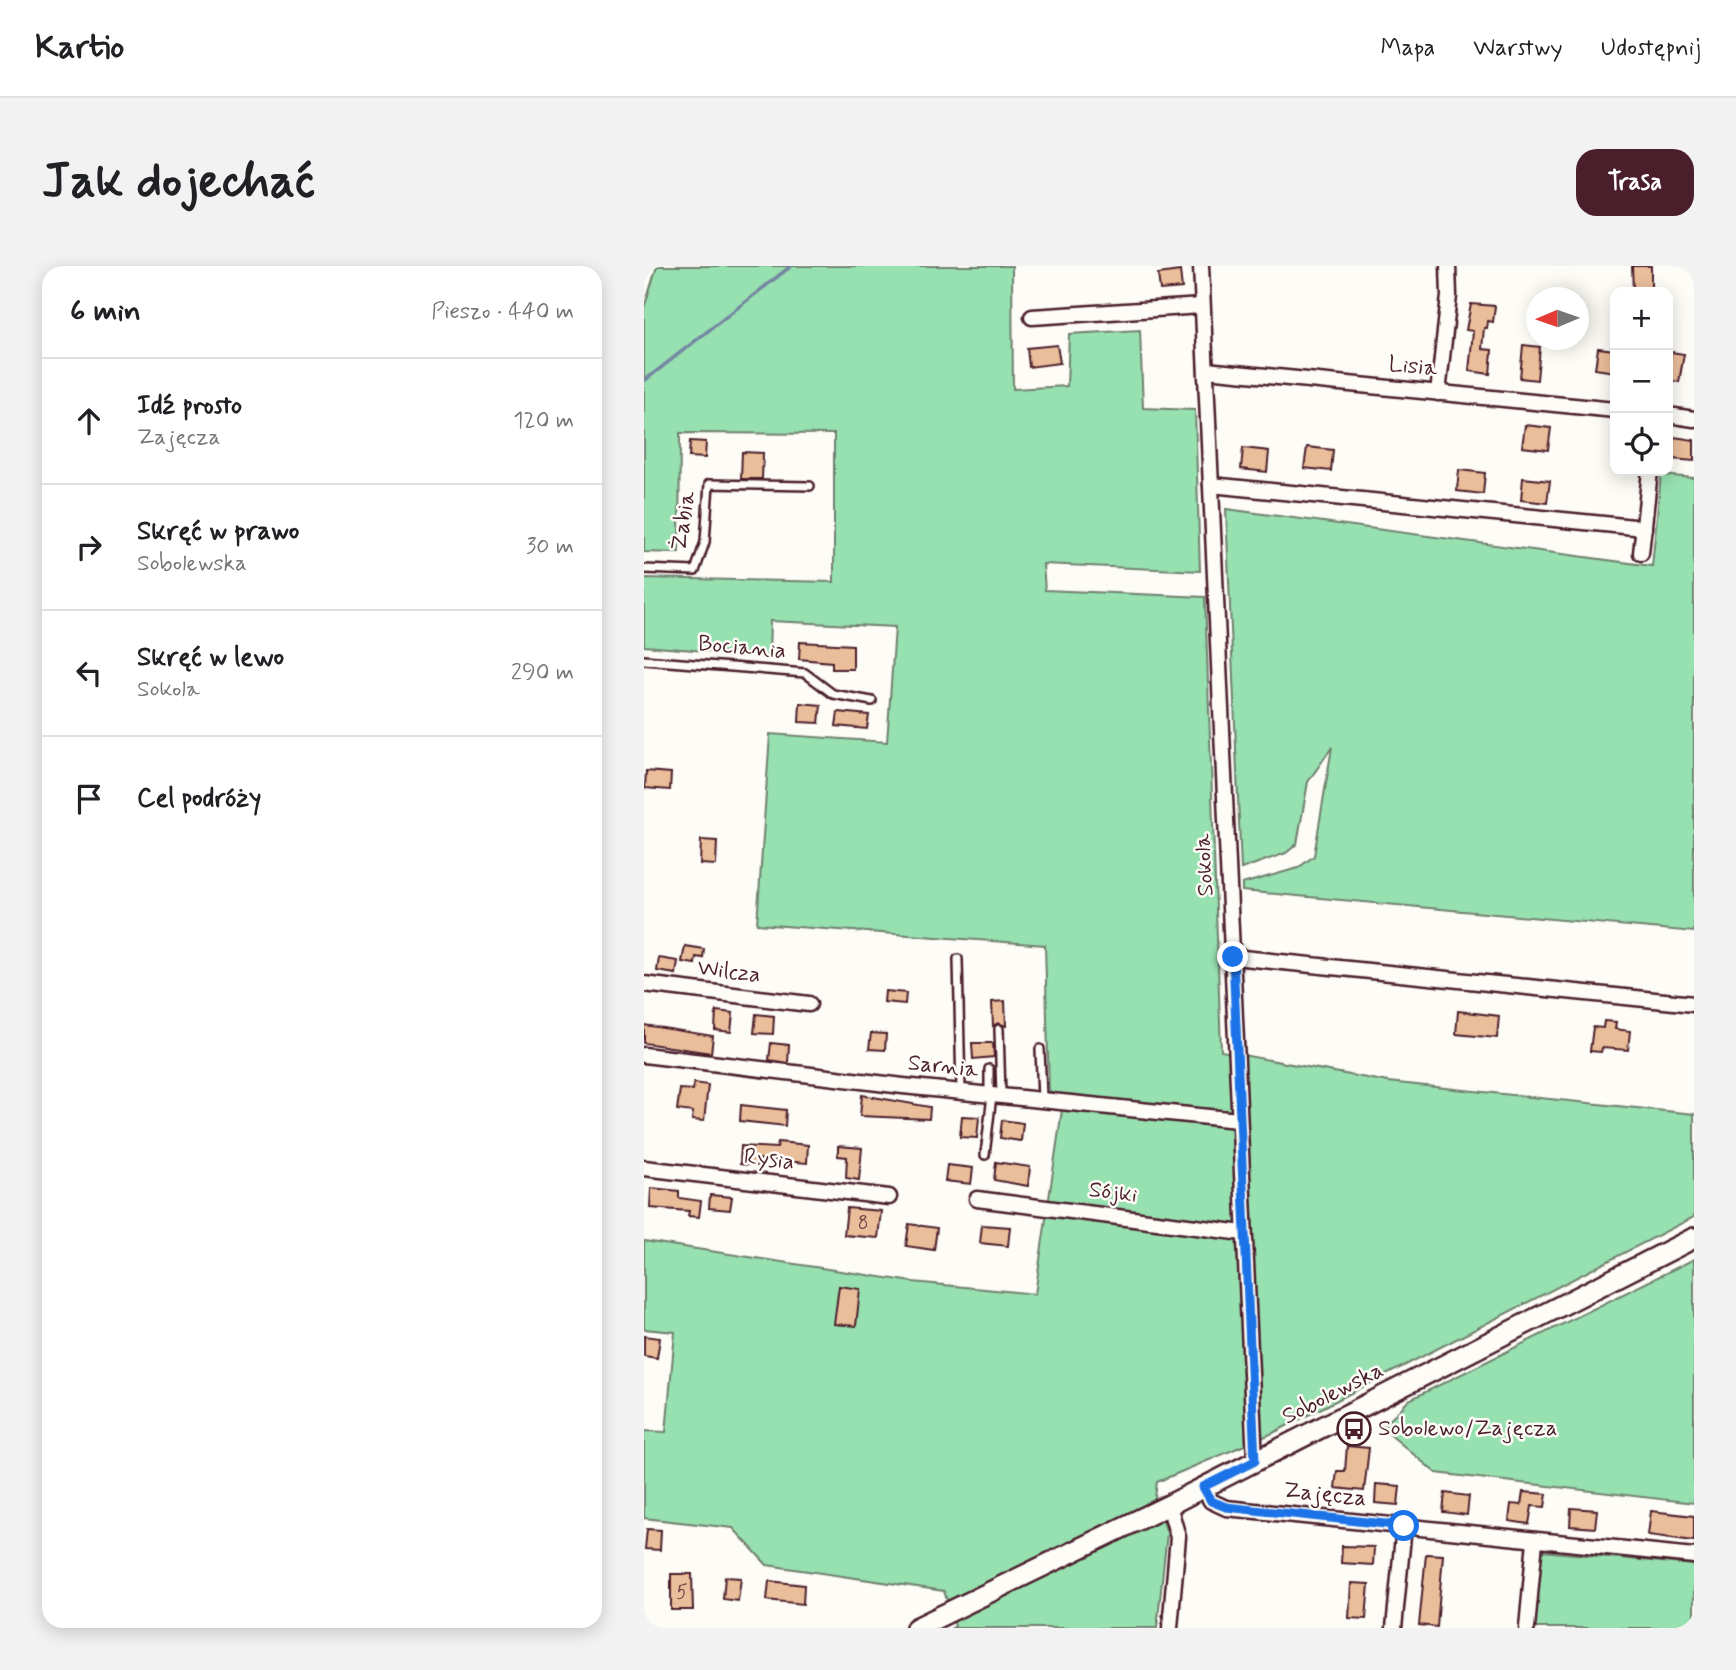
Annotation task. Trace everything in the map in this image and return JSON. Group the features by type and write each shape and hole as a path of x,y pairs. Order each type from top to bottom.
{"street":[{"name":"Sokola","path":"1200,266 1255,1461"},
{"path":"1438,393 1449,296 1448,266"},
{"path":"1032,317 1202,306"},
{"name":"Lisia","path":"1206,370 1610,410"},
{"path":"1673,416 1694,419"},
{"path":"1642,553 1649,476"},
{"path":"1211,485 1644,528"},
{"path":"1233,957 1694,1004"},
{"name":"Wilcza","path":"644,984 809,1004"},
{"name":"Sarnia","path":"644,1055 961,1092 1238,1120"},
{"name":"Rysia","path":"644,1168 889,1197"},
{"name":"Sójki","path":"977,1199 1243,1233"},
{"name":"Sobolewska","path":"916,1628 1255,1461 1694,1238"},
{"name":"Zajęcza","path":"1203,1487 1211,1501 1226,1507 1694,1556"},
{"path":"1169,1504 1178,1537 1170,1628"},
{"path":"1394,1628 1404,1526"},
{"path":"1527,1628 1535,1541"}],"lane":[{"name":"Żabia","path":"644,569 695,571 705,542 709,484 810,486"},
{"name":"Bociania","path":"644,660 805,673 833,694 872,701"},
{"path":"958,960 961,1092"},
{"path":"985,1155 994,1095 999,1028"},
{"path":"1040,1049 1042,1100"},
{"path":"989,1069 994,1095"}],"green space":[{"path":"657,266 1012,266 1013,389 1067,386 1069,334 1140,330 1143,408 1195,410 1200,571 1043,564 1045,590 1205,597 1221,1051 1388,1082 1694,1114 1694,1217 1273,1433 1157,1482 1155,1498 1167,1533 1157,1628 952,1628 955,1626 944,1591 767,1565 733,1528 644,1518 644,1431 666,1432 675,1332 644,1329 644,1241 913,1282 1035,1294 1064,1096 1049,1091 1045,945 757,924 770,734 887,742 895,627 770,621 769,656 644,646 644,578 834,582 834,434 680,433 679,553 644,552 644,308"},
{"path":"1661,476 1694,478 1694,932 1242,891 1242,884 1298,868 1314,856 1332,747 1308,782 1297,844 1286,853 1241,869 1226,509 1652,566"},
{"path":"1694,1259 1694,1503 1436,1473 1382,1428 1409,1400"},
{"path":"1542,1551 1694,1565 1694,1628 1534,1628"}],"building":[{"path":"1632,266 1651,266 1651,287 1633,287"},
{"path":"1180,271 1182,288 1160,290 1158,274"},
{"path":"1471,304 1495,306 1493,322 1488,321 1487,328 1484,328 1482,349 1492,350 1490,374 1469,371 1473,331 1466,330"},
{"path":"1057,345 1060,363 1029,367 1027,348"},
{"path":"1523,345 1526,345 1526,350 1540,350 1537,380 1520,378"},
{"path":"1598,348 1610,349 1610,371 1595,369"},
{"path":"1673,352 1684,354 1679,382 1673,381"},
{"path":"1525,425 1551,428 1548,450 1522,447"},
{"path":"1674,437 1694,440 1694,461 1673,459"},
{"path":"690,441 706,442 705,458 689,457"},
{"path":"1307,447 1333,450 1331,471 1304,468"},
{"path":"1243,448 1269,451 1267,472 1241,469"},
{"path":"742,452 763,453 762,479 741,479"},
{"path":"1459,470 1485,473 1483,494 1457,491"},
{"path":"1523,478 1550,481 1547,503 1521,500"},
{"path":"800,642 853,645 853,669 832,669 832,662 799,659"},
{"path":"800,703 821,705 819,723 799,722"},
{"path":"838,712 869,715 867,729 836,726"},
{"path":"646,771 671,773 670,790 645,788"},
{"path":"701,840 717,841 716,865 700,864"},
{"path":"685,946 704,949 703,958 696,957 695,964 682,962"},
{"path":"659,958 678,961 676,974 657,971"},
{"path":"885,991 906,993 905,1004 884,1002"},
{"path":"1005,1001 1006,1026 998,1023 993,1026 992,1002"},
{"path":"716,1011 733,1013 731,1032 715,1030"},
{"path":"1458,1011 1499,1016 1497,1038 1456,1034"},
{"path":"756,1014 774,1016 773,1034 754,1033"},
{"path":"1604,1021 1616,1022 1615,1029 1630,1031 1628,1050 1602,1048 1601,1052 1590,1051 1593,1027 1603,1028"},
{"path":"644,1025 713,1036 711,1053 644,1043"},
{"path":"871,1033 886,1034 885,1050 869,1049"},
{"path":"771,1043 789,1045 788,1063 769,1060"},
{"path":"972,1043 993,1043 994,1057 973,1059"},
{"path":"694,1083 708,1085 704,1121 692,1120 693,1112 677,1110 680,1089 693,1090"},
{"path":"862,1095 930,1107 929,1119 860,1116"},
{"path":"741,1105 786,1110 785,1126 740,1121"},
{"path":"962,1116 979,1117 977,1138 960,1137"},
{"path":"1002,1120 1023,1123 1021,1141 1000,1138"},
{"path":"778,1142 808,1145 807,1163 760,1159 759,1166 740,1164 741,1146 777,1148"},
{"path":"838,1146 862,1148 859,1180 846,1178 847,1157 838,1156"},
{"path":"996,1162 1030,1167 1028,1186 994,1180"},
{"path":"947,1165 973,1168 971,1184 945,1181"},
{"path":"651,1188 679,1191 679,1198 701,1201 699,1217 688,1216 689,1211 650,1208"},
{"path":"710,1195 732,1197 730,1210 709,1208"},
{"path":"847,1208 881,1211 878,1238 844,1235"},
{"path":"909,1224 937,1228 934,1250 906,1246"},
{"path":"982,1225 1010,1227 1008,1246 980,1243"},
{"path":"839,1286 860,1289 856,1326 834,1324"},
{"path":"644,1336 660,1338 657,1358 644,1356"},
{"path":"1347,1446 1369,1448 1364,1491 1335,1488 1337,1471 1345,1471"},
{"path":"1376,1484 1400,1486 1398,1505 1375,1503"},
{"path":"1523,1492 1547,1494 1545,1507 1532,1506 1529,1524 1509,1521 1511,1504 1521,1505"},
{"path":"1445,1493 1469,1496 1467,1515 1443,1512"},
{"path":"1571,1508 1597,1510 1595,1528 1570,1526"},
{"path":"1651,1511 1694,1516 1694,1541 1648,1535"},
{"path":"647,1529 661,1530 660,1550 645,1549"},
{"path":"1342,1546 1374,1547 1373,1565 1341,1563"},
{"path":"1426,1554 1443,1555 1437,1627 1419,1625"},
{"path":"671,1574 692,1574 693,1610 671,1610"},
{"path":"725,1577 741,1578 738,1601 723,1599"},
{"path":"769,1581 804,1585 803,1604 767,1600"},
{"path":"1351,1583 1369,1584 1366,1619 1349,1618"}],"waterway":[{"path":"644,381 791,266"}],"place":[{"name":"Sobolewo/Zajęcza","path":"1354,1429"}],"route":[{"path":"1233,957 1238,1120 1255,1461 1203,1487 1211,1501 1218,1506 1404,1526"}]}
